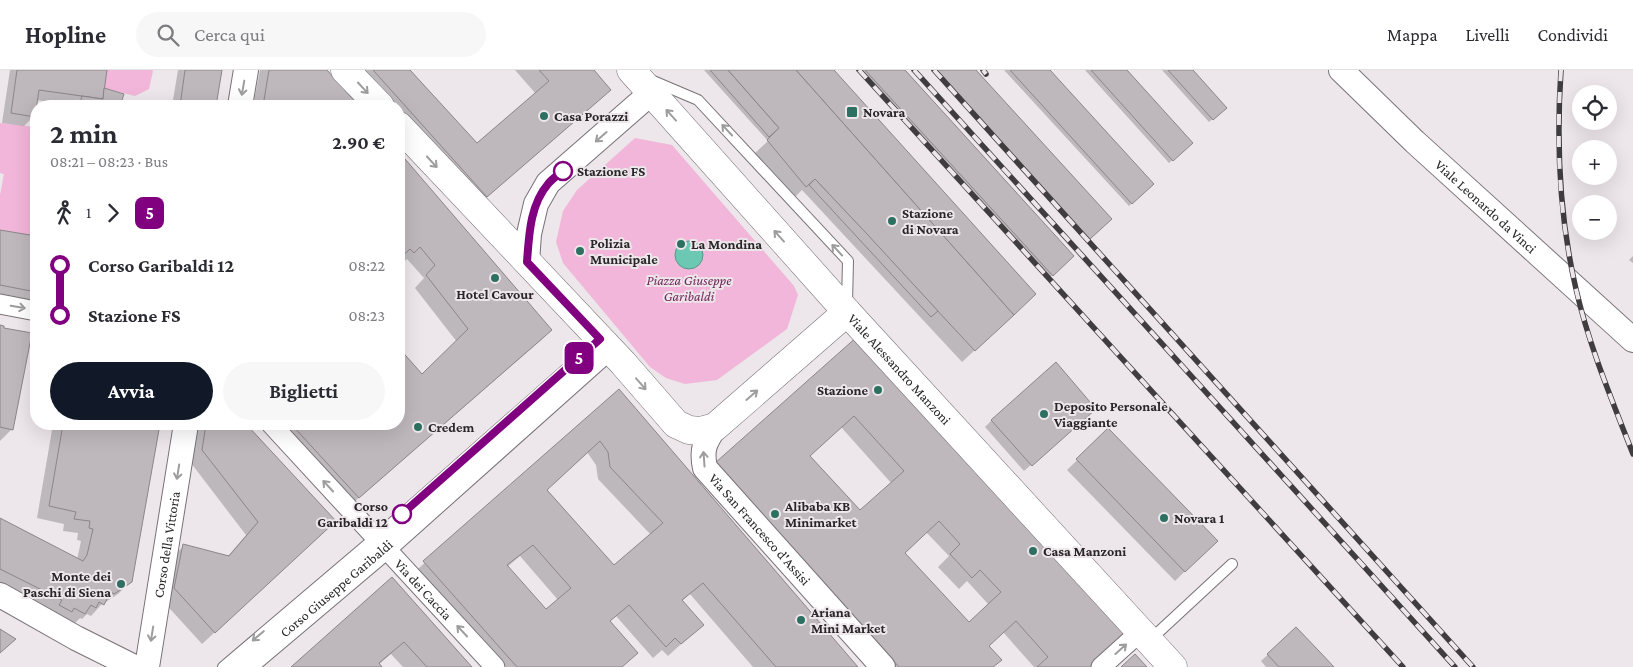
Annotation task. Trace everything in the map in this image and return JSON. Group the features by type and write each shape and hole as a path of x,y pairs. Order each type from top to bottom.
{"main road":[{"path":"346,70 374,100"},
{"name":"Viale Alessandro Manzoni","path":"638,79 847,312 1173,667"},
{"path":"405,132 604,343 676,424 689,430 701,431 715,427 847,312"}],"street":[{"path":"241,100 246,70"},
{"name":"Viale Leonardo da Vinci","path":"1341,70 1415,142 1633,340"},
{"path":"527,262 528,234 536,204 548,183 638,79"},
{"path":"0,304 30,310"},
{"name":"Corso Giuseppe Garibaldi","path":"243,667 604,343"},
{"name":"Via San Francesco d'Assisi","path":"715,427 704,442 703,459 705,468 883,667"},
{"name":"Corso della Vittoria","path":"147,667 185,430"},
{"name":"Via dei Caccia","path":"277,430 495,667"},
{"path":"0,595 76,638 134,667"},
{"path":"1101,667 1145,636"}],"lane":[{"path":"223,667 381,542"},
{"path":"1145,636 1232,564"}],"green space":[{"path":"107,70 152,70 149,89 135,96 104,88"},
{"path":"0,123 30,126 30,235 0,230 0,195 4,174 0,173"},
{"name":"Piazza Giuseppe Garibaldi","path":"635,138 672,145 794,286 798,295 787,329 717,380 685,384 666,378 650,367 563,263 556,242 563,211 577,190"}],"shaded area":[{"path":"689,241 699,245 703,255 699,265 689,269 679,265 675,255 679,245"}],"building":[{"path":"17,70 107,70 103,99 39,90 38,100 30,100 30,116 11,113"},
{"path":"185,70 222,70 217,100 181,100"},
{"path":"269,70 327,70 354,100 264,100"},
{"name":"Casa Porazzi","path":"373,70 410,70 477,143 549,81 539,70 594,70 611,90 487,197 405,106 405,100 400,100"},
{"path":"710,70 728,70 779,128 769,137"},
{"name":"Stazione di Novara","path":"728,70 796,70 1014,315 975,351 815,179 806,187 767,140 779,128"},
{"path":"796,70 834,70 1036,294 1014,315"},
{"path":"865,70 905,70 1074,256 1053,276"},
{"path":"937,70 976,70 1112,219 1090,239"},
{"path":"1010,70 1050,70 1154,184 1132,204"},
{"path":"1091,70 1127,70 1193,143 1173,161"},
{"path":"1168,70 1193,70 1227,108 1213,120"},
{"path":"104,88 124,94 122,100 81,100 82,96 103,99"},
{"path":"405,159 552,330 359,498 297,430 405,430 405,355 422,374 468,329 426,275 435,265 420,247 414,253 410,249 405,254"},
{"path":"815,179 938,311 931,317 809,185"},
{"path":"0,230 30,235 30,291 0,285"},
{"path":"0,325 4,326 4,328 30,333 30,343 13,430 0,427"},
{"path":"859,335 1129,635 1093,667 1037,667 1048,657 1016,621 989,646 1002,660 993,667 899,667 715,463","holes":["854,416 904,471 860,510 810,456","939,521 960,544 950,554 972,578 980,570 1001,592 969,622 905,553"]},
{"name":"Deposito Personale Viaggiante","path":"1056,362 1096,409 1032,466 991,420"},
{"path":"619,389 858,667 776,667 703,583 682,600 704,625 681,644 675,638 666,647 629,605 610,621 638,653 622,667 517,667 423,561","holes":["600,441 608,452 610,467 663,523 614,565 547,490","533,545 571,588 546,609 507,565"]},
{"name":"Novara 1","path":"1108,428 1218,541 1185,572 1076,459"},
{"path":"62,430 159,430 132,582 114,594 108,590 106,593 109,595 104,605 99,602 96,608 91,605 85,614 74,608 72,612 59,605 62,600 0,569 0,518 83,561 87,555 93,529 89,528 90,521 74,519 76,512 49,506"},
{"path":"205,430 252,430 336,521 215,633 174,588 183,544 229,556 258,522 202,450"},
{"path":"392,577 472,667 427,667 404,642 379,663 382,667 291,667"},
{"path":"1296,627 1334,667 1279,667 1267,654"},
{"path":"0,629 16,639 0,653"},
{"path":"1135,654 1147,667 1121,667"}],"railway":[{"path":"859,70 1403,667"},
{"path":"914,70 1455,667"},
{"path":"934,70 1473,667"},
{"path":"983,70 986,74"},
{"path":"1561,70 1560,180 1570,262 1581,310 1594,352 1633,454"}],"bus line":[{"name":"5","path":"402,514 600,339 527,262 528,234 536,204 548,183 563,171"}],"place":[{"name":"Novara","path":"852,112"},
{"name":"Casa Porazzi","path":"544,116"},
{"name":"Stazione FS","path":"563,171"},
{"name":"Stazione di Novara","path":"892,221"},
{"name":"La Mondina","path":"681,244"},
{"name":"Polizia Municipale","path":"580,251"},
{"name":"Hotel Cavour","path":"495,278"},
{"name":"Stazione","path":"878,390"},
{"name":"Deposito Personale Viaggiante","path":"1044,414"},
{"name":"Credem","path":"418,427"},
{"name":"Corso Garibaldi 12","path":"402,514"},
{"name":"Alibaba KB Minimarket","path":"775,514"},
{"name":"Novara 1","path":"1164,518"},
{"name":"Casa Manzoni","path":"1033,551"},
{"name":"Monte dei Paschi di Siena","path":"121,584"},
{"name":"Ariana Mini Market","path":"801,620"}]}
